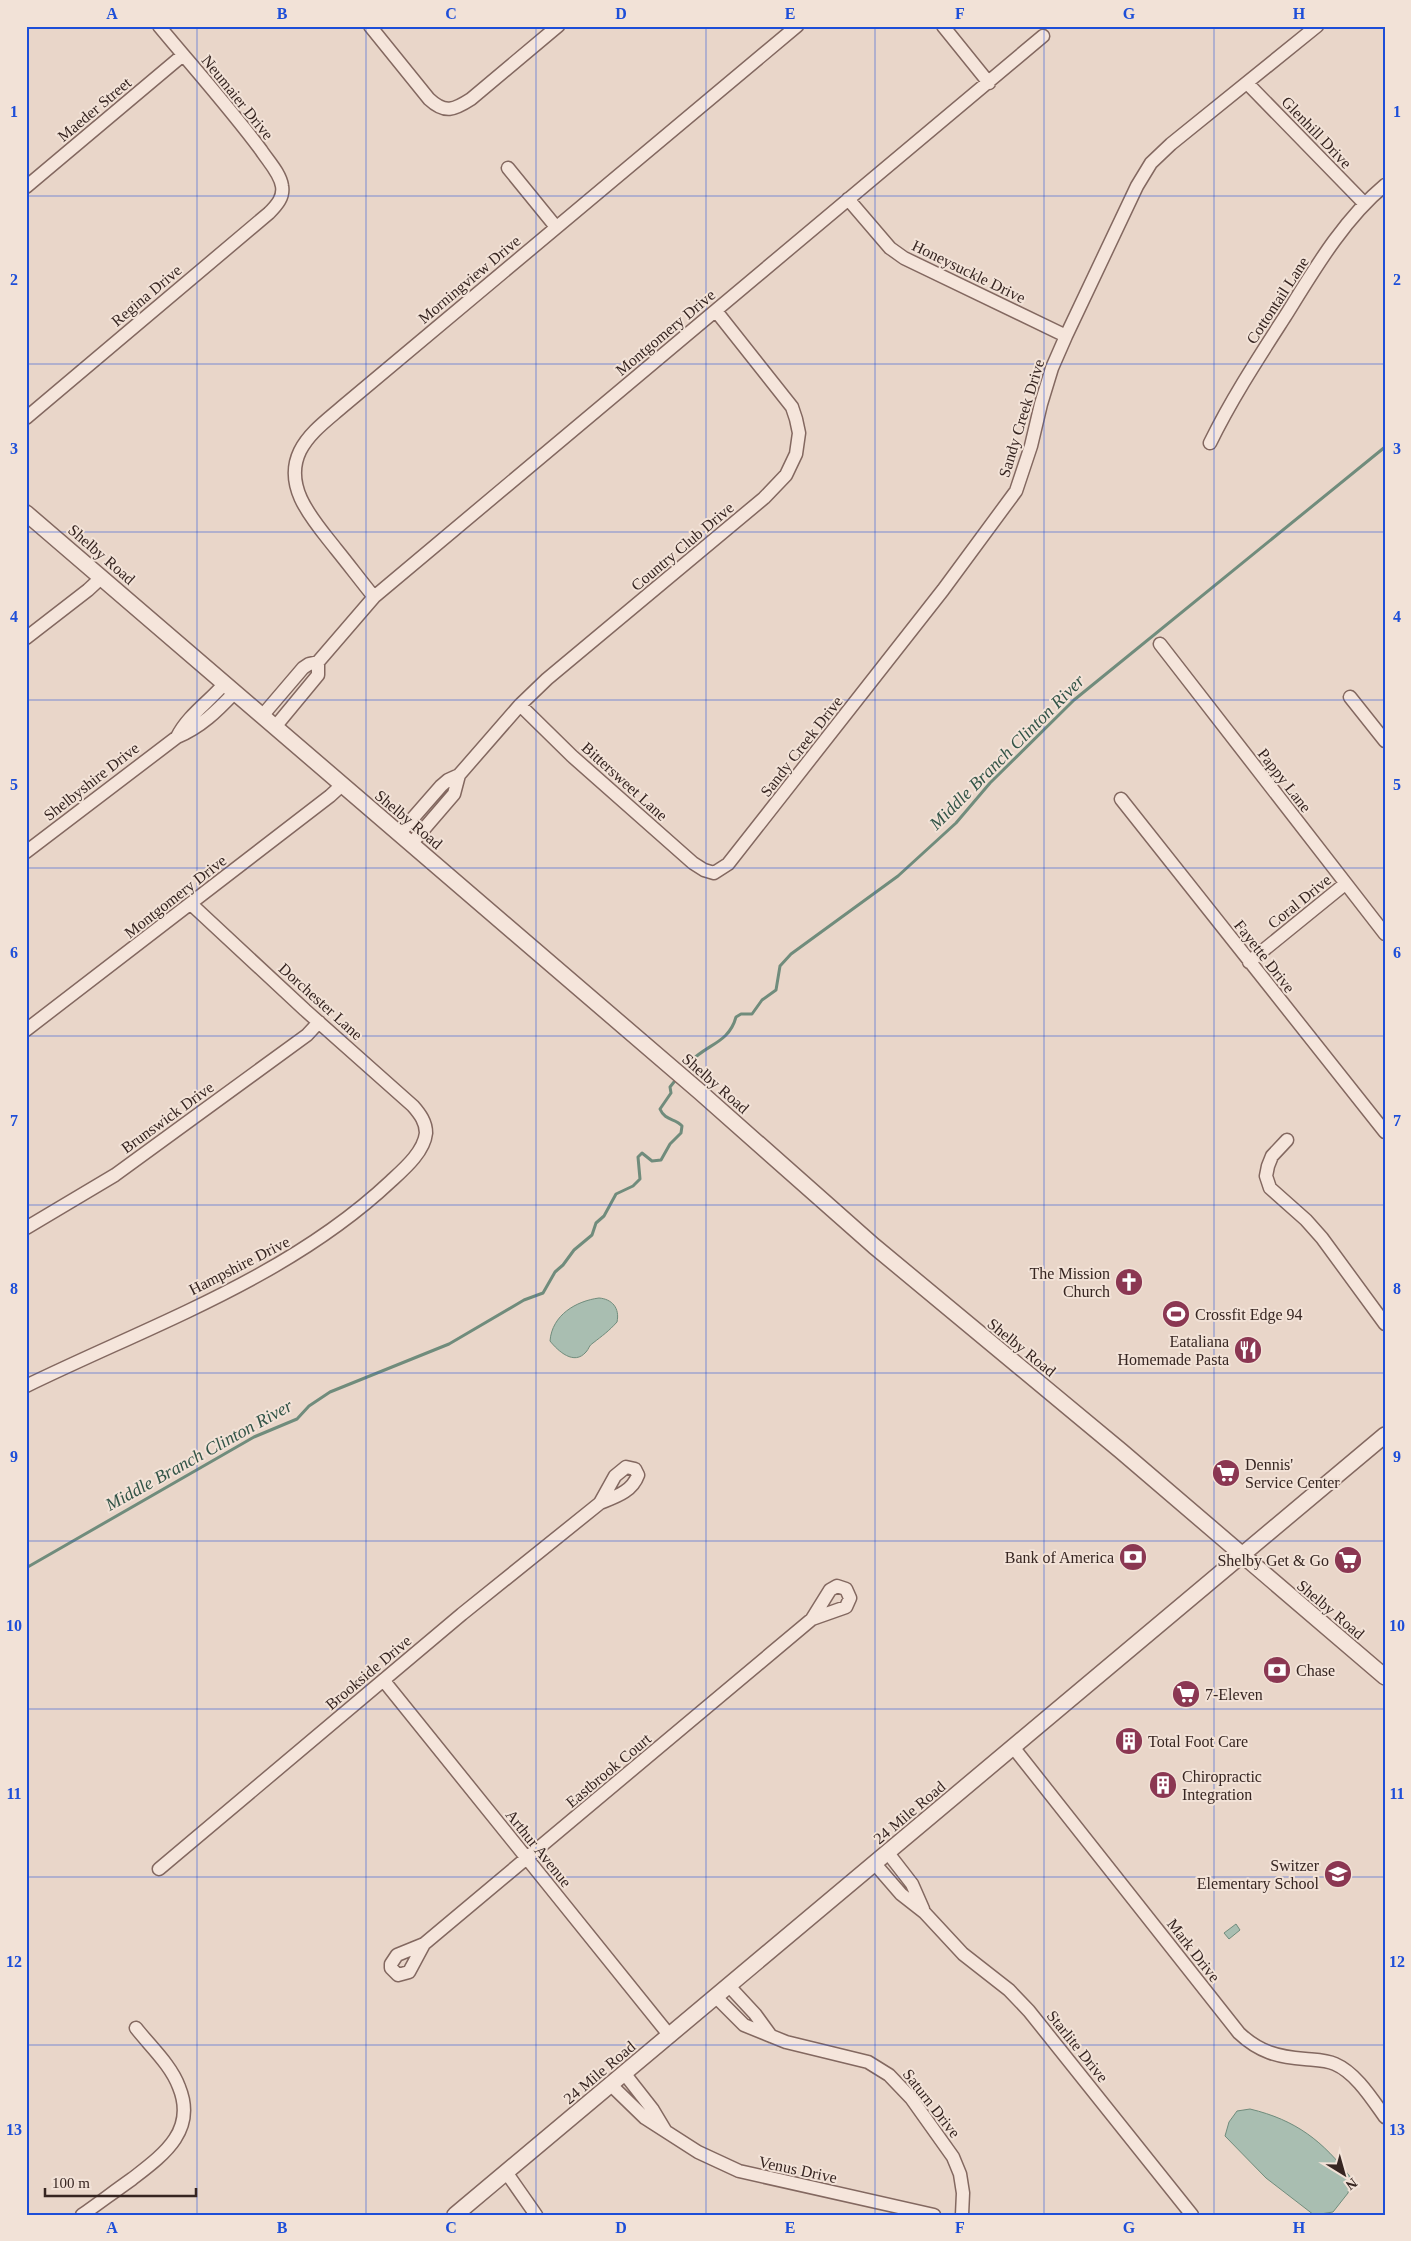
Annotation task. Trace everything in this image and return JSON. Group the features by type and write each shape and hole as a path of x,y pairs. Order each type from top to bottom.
{"street":[{"name":"Neumaier Drive","path":"159,26 249,134 281,182 282,194"},
{"path":"370,26 429,99 437,107 447,110 458,107 472,99 558,26"},
{"name":"Morningview Drive","path":"374,597 305,507 299,496 295,474 300,451 318,427 342,406 797,26"},
{"path":"943,26 989,83"},
{"name":"Sandy Creek Drive","path":"714,872 728,864 736,855 1006,506 1023,474 1043,396 1066,336 1137,186 1151,163 1171,144 1317,26"},
{"name":"Montgomery Drive","path":"262,716 303,668 318,662 374,597 1043,36"},
{"name":"Maeder Street","path":"26,187 183,55"},
{"name":"Glenhill Drive","path":"1247,83 1364,202"},
{"path":"508,168 556,227"},
{"name":"Cottontail Lane","path":"1210,443 1229,405 1298,296 1364,202 1385,185"},
{"name":"Regina Drive","path":"26,418 270,212 282,194"},
{"name":"Honeysuckle Drive","path":"848,199 890,248 904,258 1066,336"},
{"name":"Country Club Drive","path":"399,834 441,786 459,775 520,705 546,679 764,498 777,485 791,466 798,442 796,419 792,407 716,310"},
{"name":"Shelby Road","path":"26,513 102,576 342,785 694,1086 864,1237 1121,1452 1385,1677"},
{"path":"26,638 88,590 102,576"},
{"name":"Pappy Lane","path":"1160,644 1385,934"},
{"name":"Montgomery Drive","path":"275,727 318,675 318,662"},
{"name":"Shelbyshire Drive","path":"26,852 177,737 184,723 230,688"},
{"path":"1350,698 1385,741"},
{"name":"Bittersweet Lane","path":"520,705 572,756 693,863 704,870 714,872"},
{"name":"Country Club Drive","path":"411,844 454,794 459,775"},
{"name":"Montgomery Drive","path":"26,1030 191,904 342,785"},
{"name":"Fayette Drive","path":"1121,799 1385,1132"},
{"name":"Coral Drive","path":"1249,962 1345,884"},
{"name":"Dorchester Lane","path":"191,904 413,1106 425,1125"},
{"name":"Brunswick Drive","path":"26,1228 89,1192 144,1155 307,1035 319,1022"},
{"name":"Hampshire Drive","path":"26,1386 268,1271 302,1250 345,1220 399,1174 423,1143 426,1133 425,1125"},
{"path":"1287,1140 1272,1156 1268,1166 1266,1176 1270,1188 1306,1220 1322,1238 1385,1324"},
{"name":"24 Mile Road","path":"455,2215 1385,1434"},
{"name":"Brookside Drive","path":"158,1869 462,1614 600,1503"},
{"name":"Eastbrook Court","path":"424,1944 812,1619"},
{"name":"Arthur Avenue","path":"384,1681 670,2036"},
{"name":"Mark Drive","path":"1014,1747 1239,2033 1251,2045 1264,2052 1283,2058 1320,2060 1335,2064 1356,2080 1385,2117"},
{"name":"Starlite Drive","path":"888,1853 912,1884 924,1912"},
{"name":"Starlite Drive","path":"875,1864 901,1894 924,1912 963,1954 1009,1990 1029,2012 1190,2214"},
{"path":"729,1986 755,2014 771,2036"},
{"name":"Saturn Drive","path":"716,1997 744,2025 786,2042 855,2057 879,2067 889,2075 911,2098 942,2138 953,2158 960,2174 963,2193 962,2215"},
{"path":"82,2215 164,2154 179,2134 183,2120 183,2102 179,2085 136,2028"},
{"name":"Venus Drive","path":"624,2073 653,2110 665,2130"},
{"name":"Venus Drive","path":"611,2085 645,2118 698,2152 739,2172 934,2215"},
{"path":"506,2172 536,2215"}],"shaded area":[{"path":"599,1298 608,1300 614,1305 618,1317 617,1322 581,1356 576,1358 562,1353 550,1341 555,1324 560,1317 574,1306"},
{"path":"1236,1924 1240,1930 1229,1939 1224,1933"},
{"path":"1250,2109 1281,2119 1295,2126 1319,2143 1341,2165 1351,2178 1348,2193 1333,2212 1314,2215 1266,2178 1225,2136 1229,2122 1237,2111"}],"waterway":[{"name":"Middle Branch Clinton River","path":"690,1062 723,1038 733,1026 736,1017 741,1014 752,1014 762,1000 776,990 780,966 791,954 898,876 956,823 990,783 1074,700 1385,447"},
{"name":"Middle Branch Clinton River","path":"26,1568 254,1437 297,1419 309,1406 330,1392 449,1344 524,1300 543,1293 555,1272 574,1250 592,1235 596,1223 604,1216 616,1194 633,1186 640,1179 638,1157 642,1153 652,1161 661,1160 670,1144 681,1133 682,1126 667,1118 660,1109 671,1093 670,1087 674,1082"}],"place":[{"name":"The Mission Church","path":"1129,1282"},
{"name":"Crossfit Edge 94","path":"1176,1314"},
{"name":"Eataliana Homemade Pasta","path":"1248,1350"},
{"name":"Dennis' Service Center","path":"1226,1473"},
{"name":"Bank of America","path":"1133,1557"},
{"name":"Shelby Get & Go","path":"1348,1560"},
{"name":"Chase","path":"1277,1670"},
{"name":"7-Eleven","path":"1186,1694"},
{"name":"Total Foot Care","path":"1129,1741"},
{"name":"Chiropractic Integration","path":"1163,1785"},
{"name":"Switzer Elementary School","path":"1338,1874"}]}
